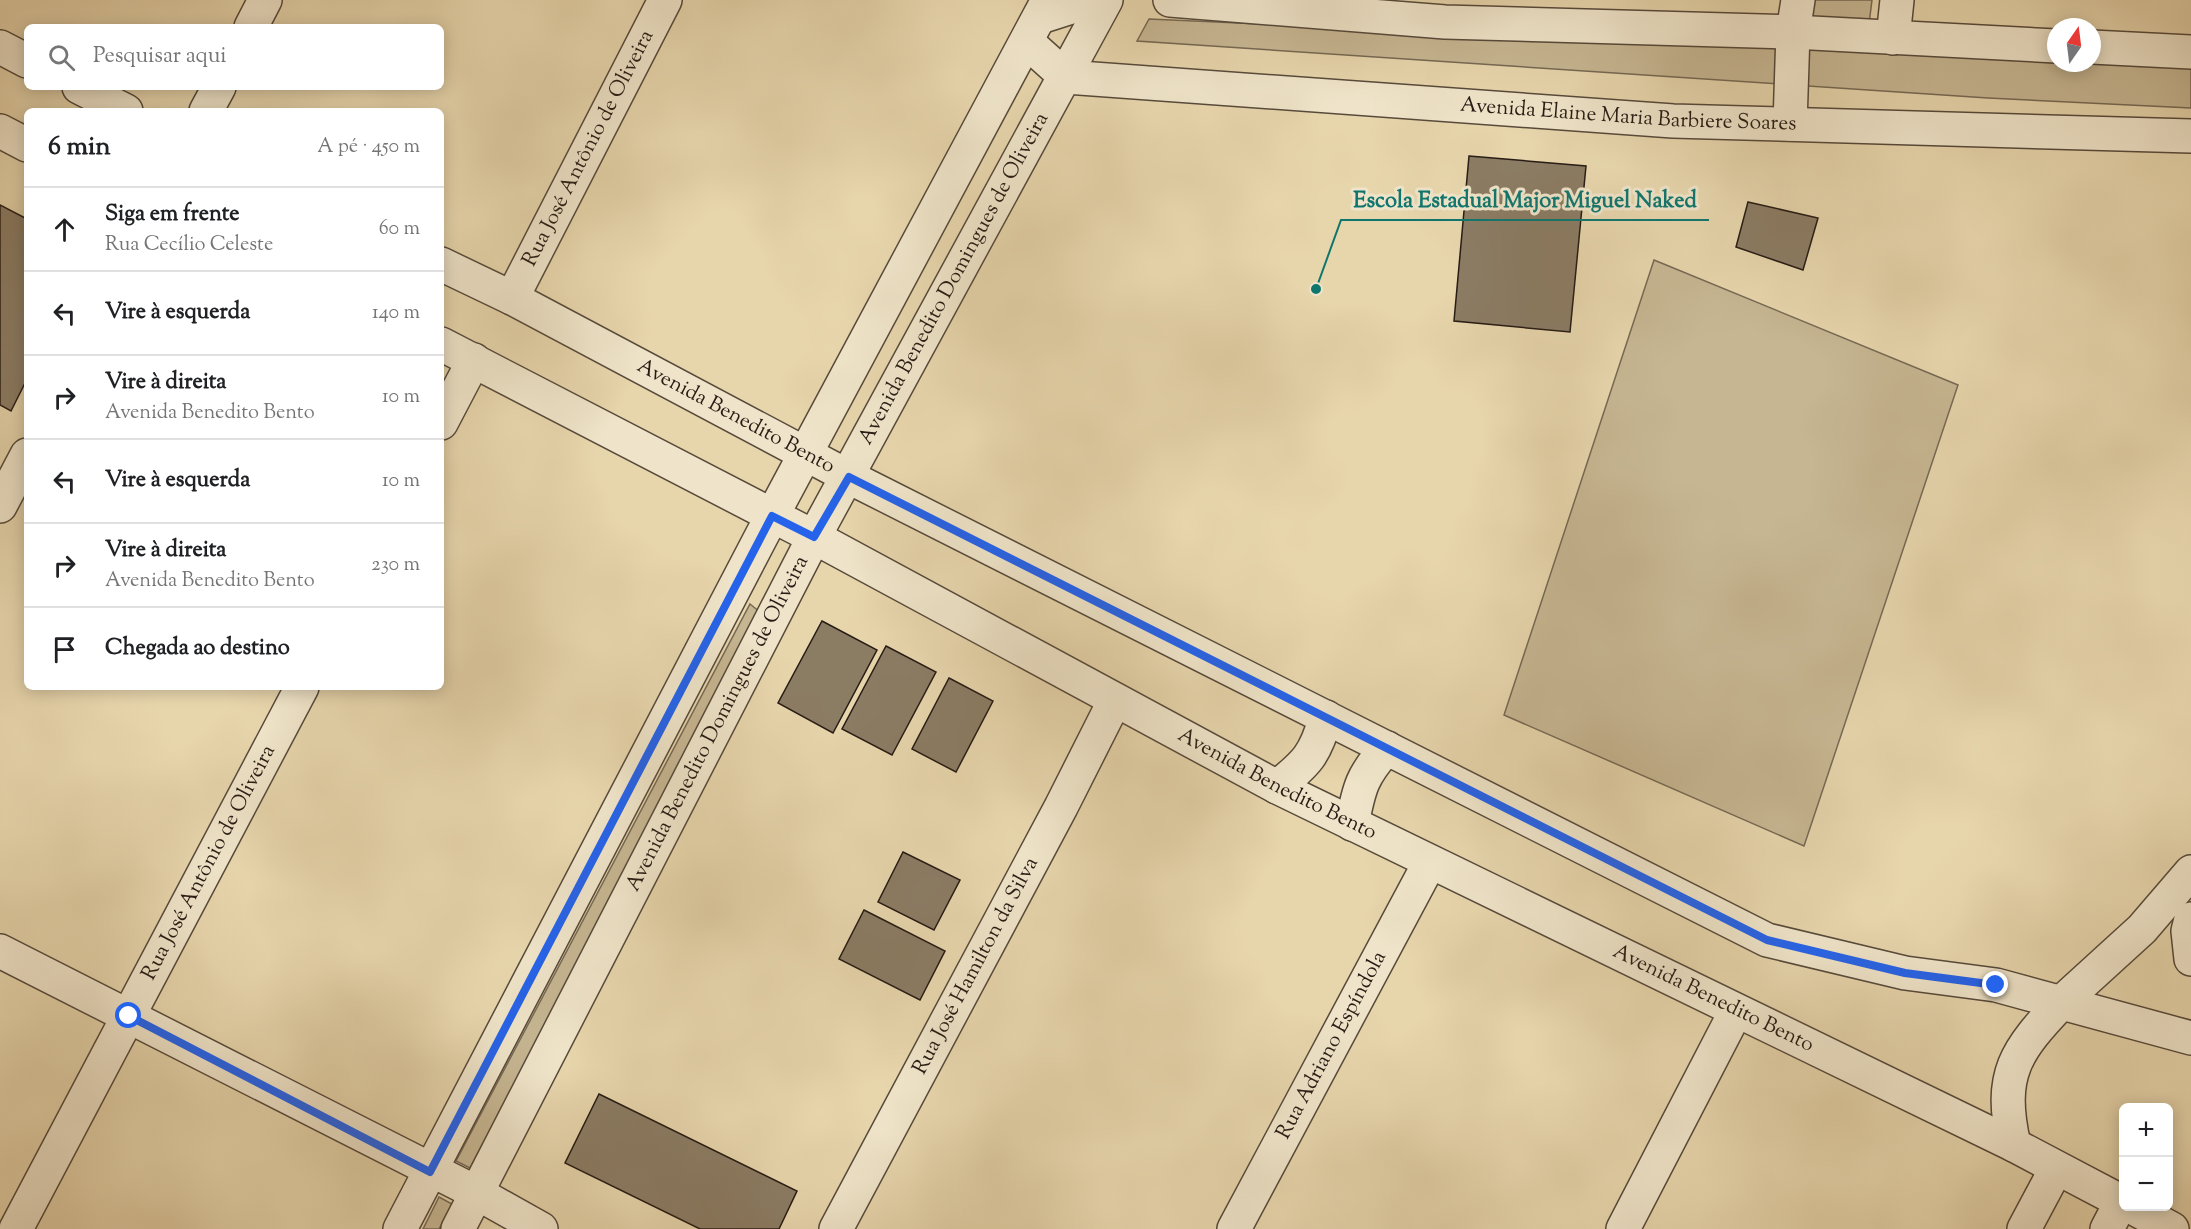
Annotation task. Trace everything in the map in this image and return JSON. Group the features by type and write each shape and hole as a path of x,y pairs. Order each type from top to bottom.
{"street":[{"path":"253,24 265,0"},
{"name":"Rua José Antônio de Oliveira","path":"512,298 665,0"},
{"path":"400,1229 772,516 1038,20 1093,0"},
{"name":"Avenida Benedito Domingues de Oliveira","path":"458,1229 814,537 849,477 1106,0"},
{"path":"1170,0 1446,11 2047,46"},
{"path":"1790,124 1793,32 1798,0"},
{"path":"1893,38 1897,0"},
{"path":"1038,20 1066,77"},
{"path":"0,47 24,59"},
{"path":"2101,47 2191,52"},
{"name":"Avenida Elaine Maria Barbiere Soares","path":"1066,77 1673,121 2191,136"},
{"path":"85,90 120,108"},
{"path":"208,108 217,90"},
{"path":"0,131 24,143"},
{"name":"Avenida Benedito Bento","path":"444,265 512,298 849,477 1767,940 1905,973 1996,985 2063,1001 2191,1038"},
{"name":"Avenida Benedito Bento","path":"444,345 814,537 1277,787 2014,1145 2119,1209"},
{"path":"444,417 474,360"},
{"path":"0,506 24,461"},
{"name":"Rua José Antônio de Oliveira","path":"15,1229 300,690"},
{"name":"Rua José Hamilton da Silva","path":"836,1229 1061,807 1115,700"},
{"path":"1277,787 1305,764 1318,742 1326,717"},
{"path":"1352,824 1358,792 1368,769 1387,748"},
{"name":"Rua Adriano Espíndola","path":"1234,1229 1430,862"},
{"path":"2014,1145 2009,1122 2008,1098 2014,1062 2032,1033 2063,1001 2142,929 2191,872"},
{"path":"2191,919 2188,931 2191,958"},
{"path":"0,951 430,1172 477,1193 541,1229"},
{"path":"1623,1229 1736,1011"},
{"path":"2025,1229 2056,1169"},
{"name":"Avenida Benedito Bento","path":"2124,1211 2172,1229"}],"shaded area":[{"path":"1811,0 1872,0 1869,24 1808,21"},
{"path":"1149,19 2047,59 2047,72 2101,72 2101,64 2191,65 2191,108 1988,98 1137,41"},
{"path":"1654,260 1958,385 1804,846 1504,715"},
{"path":"750,604 761,613 470,1168 456,1161"},
{"path":"439,1197 452,1204 439,1229 423,1229"}],"building":[{"path":"1469,156 1586,166 1570,332 1454,321"},
{"path":"1748,202 1818,218 1803,270 1736,247"},
{"path":"0,205 24,217 24,385 11,411 0,405"},
{"path":"822,621 877,650 833,733 778,703"},
{"path":"886,646 936,672 892,755 842,729"},
{"path":"949,678 993,701 956,772 912,749"},
{"path":"903,852 960,880 934,930 878,902"},
{"path":"864,910 945,951 920,1000 839,959"},
{"path":"599,1094 797,1191 779,1229 700,1229 565,1163"}],"place":[{"name":"Escola Estadual Major Miguel Naked","path":"1316,289"}],"route":[{"path":"129,1016 430,1172 772,516 814,537 849,477 1767,940 1826,956 1905,973 1996,985"}]}
